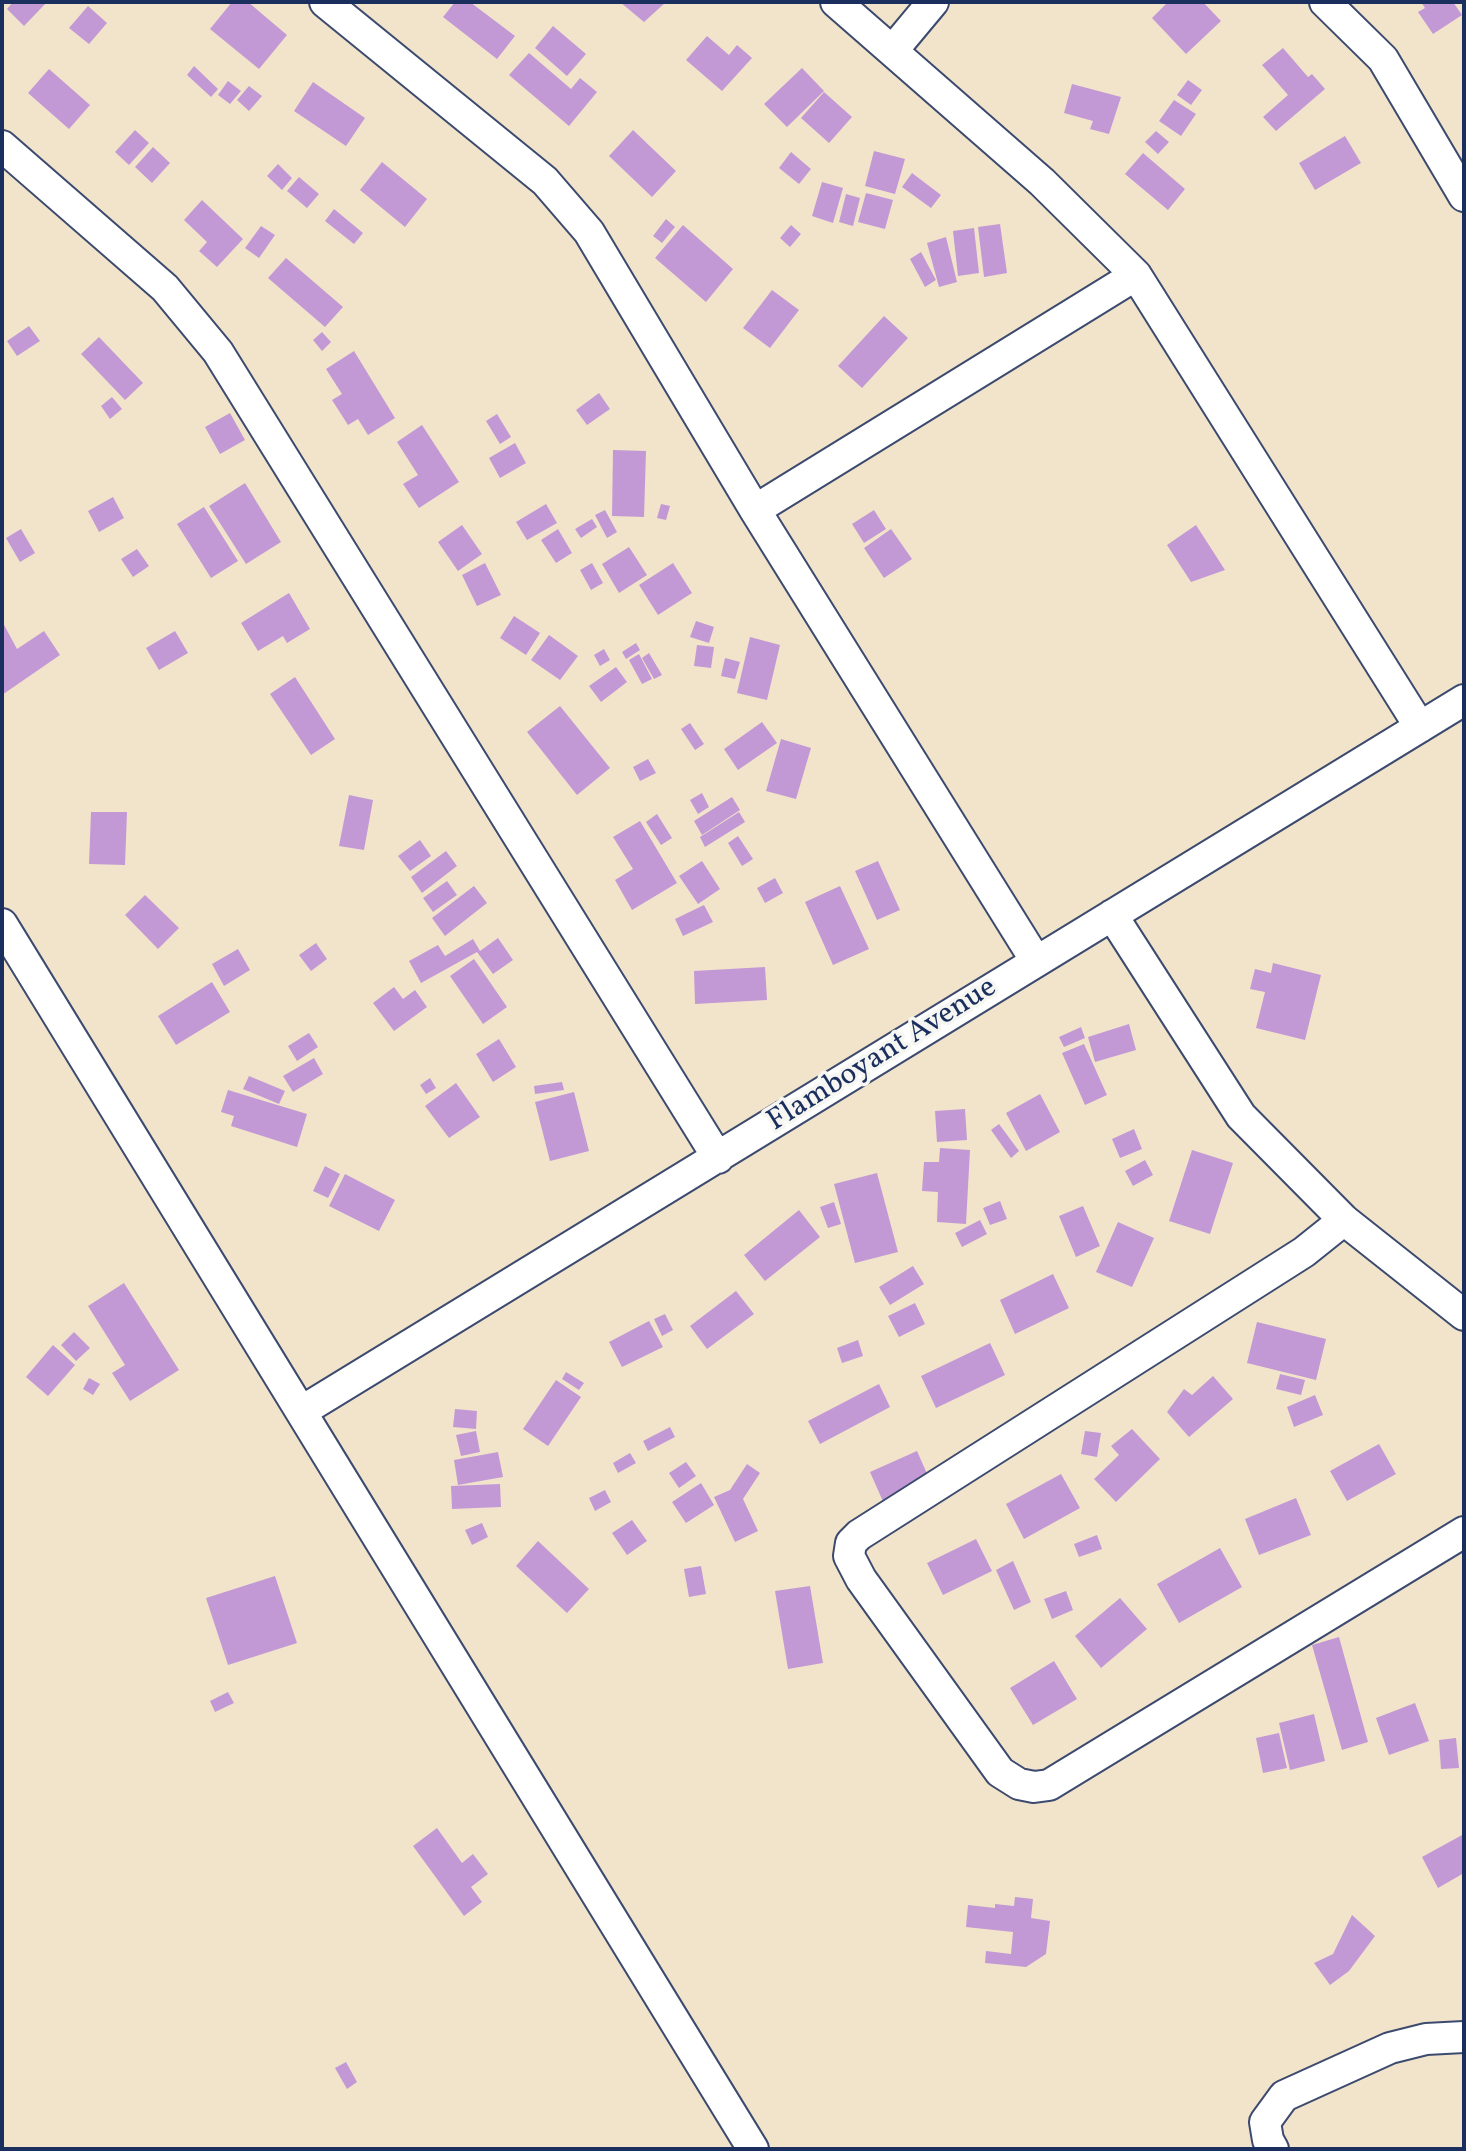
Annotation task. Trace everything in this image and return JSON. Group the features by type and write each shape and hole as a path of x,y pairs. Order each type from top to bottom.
{"street":[{"path":"325,2 545,181 589,232 755,510 1036,961"},
{"path":"836,2 1042,182 1136,275 1420,727"},
{"path":"893,50 933,2"},
{"path":"1325,2 1383,59 1464,196"},
{"path":"2,146 165,288 218,352 718,1158"},
{"path":"755,510 1136,275"},
{"name":"Flamboyant Avenue","path":"302,1411 1464,700"},
{"path":"1112,915 1241,1116 1344,1220 1464,1315"},
{"path":"2,924 226,1294 302,1411 753,2149"},
{"path":"1344,1220 1304,1252 859,1535 851,1543 849,1556 861,1579 1000,1772 1019,1784 1034,1787 1049,1785 1464,1532"},
{"path":"1273,2149 1265,2122 1284,2096 1390,2048 1426,2039 1464,2037"}],"building":[{"path":"13,2 47,2 24,26 7,9"},
{"path":"232,2 248,2 287,35 259,69 210,29"},
{"path":"455,2 470,2 515,36 497,59 443,17"},
{"path":"620,2 666,2 644,22"},
{"path":"1168,2 1203,2 1221,21 1186,54 1152,18"},
{"path":"1421,2 1453,2 1462,15 1433,34 1418,12 1425,8"},
{"path":"88,6 107,23 89,44 69,28"},
{"path":"553,26 586,54 567,76 535,48"},
{"path":"707,36 729,55 737,45 752,58 722,91 686,60"},
{"path":"1283,48 1308,77 1312,74 1325,89 1276,131 1263,117 1288,95 1262,65"},
{"path":"529,53 571,89 580,78 597,92 569,126 509,75"},
{"path":"194,66 218,89 211,97 187,75"},
{"path":"802,68 824,91 787,127 764,104"},
{"path":"49,69 90,105 69,129 28,93"},
{"path":"1188,80 1202,90 1191,105 1177,95"},
{"path":"228,81 241,91 230,104 218,95"},
{"path":"313,82 365,118 346,146 294,111"},
{"path":"1072,84 1121,97 1109,134 1090,129 1093,121 1064,113"},
{"path":"249,86 262,96 249,111 237,100"},
{"path":"824,92 852,117 829,143 801,118"},
{"path":"1174,100 1196,114 1181,136 1159,121"},
{"path":"135,130 149,143 129,165 115,152"},
{"path":"633,130 676,171 652,197 609,156"},
{"path":"1156,131 1169,142 1158,154 1145,142"},
{"path":"1345,136 1361,163 1315,190 1299,163"},
{"path":"153,147 170,163 152,183 135,167"},
{"path":"874,151 905,159 895,194 865,186"},
{"path":"791,152 811,169 799,184 779,168"},
{"path":"1143,153 1185,189 1168,210 1125,174"},
{"path":"382,162 427,199 405,227 360,190"},
{"path":"278,164 292,178 282,190 267,176"},
{"path":"912,173 941,195 931,208 902,187"},
{"path":"299,177 319,194 307,208 287,191"},
{"path":"822,182 843,188 833,223 812,216"},
{"path":"866,193 893,200 885,229 858,222"},
{"path":"846,194 860,198 853,226 839,222"},
{"path":"202,200 243,239 217,267 199,251 207,242 184,220"},
{"path":"334,209 363,233 354,244 325,221"},
{"path":"666,219 675,227 662,243 653,236"},
{"path":"1000,224 1007,273 984,277 978,227"},
{"path":"683,225 733,269 706,302 655,258"},
{"path":"791,225 801,234 790,247 780,238"},
{"path":"261,226 275,235 259,258 245,248"},
{"path":"974,228 979,273 958,276 953,231"},
{"path":"946,237 957,282 939,287 927,243"},
{"path":"921,252 936,280 925,287 910,259"},
{"path":"286,258 343,307 325,327 268,278"},
{"path":"772,290 799,310 770,348 743,328"},
{"path":"884,316 908,338 862,388 838,366"},
{"path":"29,326 40,341 17,356 7,341"},
{"path":"322,332 331,342 322,351 313,340"},
{"path":"99,337 143,383 125,400 81,354"},
{"path":"354,351 395,418 368,435 358,419 348,425 332,400 342,394 326,369"},
{"path":"599,393 610,409 587,425 576,410"},
{"path":"112,397 122,409 110,419 101,406"},
{"path":"230,413 245,440 220,454 205,427"},
{"path":"497,414 511,437 500,444 486,421"},
{"path":"422,425 459,482 419,508 403,484 418,475 397,442"},
{"path":"515,443 526,463 500,478 489,458"},
{"path":"613,450 646,451 644,517 612,516"},
{"path":"245,483 281,542 246,564 209,506"},
{"path":"113,497 124,518 99,532 88,511"},
{"path":"546,504 557,523 527,540 516,522"},
{"path":"661,504 670,506 666,520 657,518"},
{"path":"204,507 238,561 211,578 177,524"},
{"path":"605,510 617,532 607,538 595,515"},
{"path":"874,510 886,529 864,543 852,524"},
{"path":"592,519 597,527 581,538 575,529"},
{"path":"462,525 482,554 458,571 438,542"},
{"path":"1196,525 1225,570 1191,582 1167,545"},
{"path":"21,529 35,553 20,562 6,538"},
{"path":"558,529 572,553 556,563 541,540"},
{"path":"891,529 912,559 884,578 864,548"},
{"path":"629,547 647,575 619,593 602,564"},
{"path":"137,549 149,566 133,577 121,559"},
{"path":"485,563 501,595 477,606 462,575"},
{"path":"592,563 603,583 591,590 580,570"},
{"path":"673,563 692,593 658,615 639,585"},
{"path":"289,593 310,629 287,643 283,636 258,651 241,623"},
{"path":"514,616 540,633 526,655 500,638"},
{"path":"2,621 17,649 44,631 60,655 2,695"},
{"path":"696,621 714,627 709,643 690,637"},
{"path":"175,631 188,653 159,670 146,648"},
{"path":"549,635 578,656 560,680 531,660"},
{"path":"750,637 780,645 767,700 737,693"},
{"path":"636,643 640,650 626,659 622,652"},
{"path":"697,645 714,647 711,668 694,666"},
{"path":"604,649 610,660 600,666 594,655"},
{"path":"649,653 662,675 654,679 642,658"},
{"path":"639,654 652,679 642,684 629,660"},
{"path":"725,658 740,662 735,679 721,676"},
{"path":"616,667 627,682 601,702 589,686"},
{"path":"295,677 335,739 311,755 270,694"},
{"path":"560,706 610,768 577,795 527,732"},
{"path":"762,722 777,743 738,770 724,749"},
{"path":"690,723 704,744 695,750 681,729"},
{"path":"781,739 811,748 796,799 766,791"},
{"path":"648,759 656,773 640,781 633,767"},
{"path":"702,793 709,807 698,814 690,800"},
{"path":"349,795 373,800 364,850 339,846"},
{"path":"732,797 740,810 702,835 694,821"},
{"path":"91,812 127,812 125,865 89,864"},
{"path":"739,812 745,822 705,847 700,837"},
{"path":"657,814 672,838 661,845 646,822"},
{"path":"640,821 677,883 632,910 615,880 633,869 613,837"},
{"path":"738,836 753,859 742,866 728,843"},
{"path":"420,840 431,856 410,871 398,856"},
{"path":"446,851 457,866 422,893 411,877"},
{"path":"702,861 720,889 698,904 679,876"},
{"path":"878,861 900,910 877,920 855,871"},
{"path":"775,878 783,893 765,903 757,888"},
{"path":"447,881 457,895 433,912 423,898"},
{"path":"474,886 487,903 445,936 432,918"},
{"path":"840,886 869,949 833,965 805,902"},
{"path":"145,895 179,928 158,949 125,915"},
{"path":"704,905 713,922 683,936 675,919"},
{"path":"498,938 513,960 493,974 477,952 421,983 409,961 438,945 445,956 473,939 480,951"},
{"path":"316,943 327,959 311,971 299,955"},
{"path":"238,949 250,970 224,986 212,964"},
{"path":"474,959 507,1007 483,1024 450,976"},
{"path":"1273,963 1321,975 1305,1040 1256,1028 1265,992 1250,989 1255,969 1271,973"},
{"path":"765,967 767,1000 695,1004 694,971"},
{"path":"212,982 230,1012 176,1045 158,1016"},
{"path":"394,987 403,999 415,990 427,1007 394,1031 373,1003"},
{"path":"1129,1024 1136,1050 1095,1062 1088,1037"},
{"path":"1081,1027 1085,1038 1064,1047 1059,1037"},
{"path":"309,1033 318,1047 297,1061 288,1046"},
{"path":"499,1039 516,1067 493,1082 476,1054"},
{"path":"1084,1044 1107,1095 1085,1105 1062,1053"},
{"path":"314,1058 323,1074 293,1092 283,1076"},
{"path":"249,1076 285,1091 279,1104 243,1089"},
{"path":"430,1078 436,1088 426,1094 420,1085"},
{"path":"562,1082 564,1090 535,1094 534,1086"},
{"path":"456,1083 480,1117 449,1138 425,1106"},
{"path":"228,1090 307,1114 297,1147 231,1126 234,1116 221,1112"},
{"path":"574,1092 589,1151 550,1161 535,1102"},
{"path":"1040,1094 1060,1132 1026,1151 1006,1113"},
{"path":"965,1109 967,1140 937,1142 935,1111"},
{"path":"999,1124 1019,1151 1011,1158 991,1130"},
{"path":"1134,1129 1142,1149 1120,1158 1112,1139"},
{"path":"940,1148 970,1150 966,1224 937,1222 938,1192 922,1191 924,1162 939,1162"},
{"path":"1192,1150 1233,1163 1210,1234 1169,1221"},
{"path":"1145,1160 1153,1175 1133,1186 1125,1171"},
{"path":"325,1166 340,1174 328,1198 313,1191"},
{"path":"877,1173 898,1252 855,1263 834,1184"},
{"path":"345,1174 395,1200 379,1231 329,1206"},
{"path":"1000,1201 1007,1219 990,1225 983,1208"},
{"path":"834,1202 841,1224 828,1228 820,1207"},
{"path":"1083,1206 1100,1246 1076,1257 1059,1216"},
{"path":"799,1210 820,1237 765,1281 744,1255"},
{"path":"980,1220 987,1234 962,1247 955,1233"},
{"path":"1118,1222 1154,1238 1132,1287 1096,1272"},
{"path":"913,1266 924,1284 890,1305 879,1287"},
{"path":"1053,1274 1069,1308 1015,1334 1000,1300"},
{"path":"124,1283 179,1370 130,1401 112,1373 125,1365 88,1306"},
{"path":"736,1291 754,1314 707,1349 690,1326"},
{"path":"915,1303 925,1324 899,1337 888,1316"},
{"path":"665,1314 673,1330 662,1336 654,1319"},
{"path":"649,1321 663,1347 622,1367 609,1342"},
{"path":"1257,1322 1326,1339 1316,1380 1247,1363"},
{"path":"74,1332 90,1348 76,1361 61,1345"},
{"path":"858,1340 863,1356 842,1363 837,1348"},
{"path":"990,1343 1005,1375 936,1408 921,1376"},
{"path":"53,1345 75,1365 48,1396 26,1377"},
{"path":"566,1372 584,1383 579,1390 562,1379"},
{"path":"1280,1374 1305,1380 1301,1395 1276,1389"},
{"path":"1213,1376 1233,1399 1189,1437 1167,1412 1184,1389 1192,1395"},
{"path":"89,1378 100,1384 93,1395 83,1389"},
{"path":"556,1380 581,1397 548,1446 523,1429"},
{"path":"879,1384 890,1407 820,1444 808,1421"},
{"path":"1315,1395 1323,1415 1294,1427 1287,1407"},
{"path":"455,1409 477,1411 476,1429 453,1427"},
{"path":"670,1427 675,1437 648,1451 643,1441"},
{"path":"1132,1429 1160,1459 1116,1502 1094,1479 1119,1455 1111,1446"},
{"path":"476,1431 480,1452 461,1456 456,1435"},
{"path":"1085,1431 1101,1433 1097,1457 1081,1454"},
{"path":"1379,1444 1396,1474 1347,1501 1330,1471"},
{"path":"917,1451 932,1485 885,1506 870,1472"},
{"path":"498,1452 503,1477 458,1485 454,1460"},
{"path":"630,1453 636,1463 618,1473 613,1463"},
{"path":"686,1462 696,1476 679,1488 669,1473"},
{"path":"747,1464 760,1473 743,1499 758,1531 735,1542 714,1497 730,1490"},
{"path":"1061,1474 1080,1508 1024,1539 1006,1504"},
{"path":"701,1483 714,1505 686,1523 672,1502"},
{"path":"500,1484 501,1507 452,1509 451,1486"},
{"path":"605,1490 611,1502 595,1511 589,1498"},
{"path":"1296,1498 1311,1535 1259,1555 1245,1519"},
{"path":"632,1520 647,1541 627,1555 612,1533"},
{"path":"482,1523 488,1537 472,1545 465,1530"},
{"path":"1097,1535 1102,1549 1079,1557 1074,1544"},
{"path":"976,1539 992,1571 943,1595 927,1563"},
{"path":"538,1541 589,1589 567,1613 516,1566"},
{"path":"1220,1548 1242,1587 1179,1623 1157,1584"},
{"path":"1013,1561 1031,1602 1014,1610 996,1570"},
{"path":"701,1566 706,1594 689,1597 684,1569"},
{"path":"275,1576 297,1643 228,1665 206,1598"},
{"path":"810,1586 823,1663 788,1669 775,1591"},
{"path":"1066,1591 1073,1610 1052,1619 1044,1599"},
{"path":"1120,1598 1147,1629 1101,1668 1075,1636"},
{"path":"1339,1637 1368,1742 1342,1750 1312,1645"},
{"path":"1054,1661 1077,1699 1033,1725 1010,1688"},
{"path":"228,1692 234,1703 215,1712 210,1701"},
{"path":"1415,1703 1429,1741 1389,1755 1376,1718"},
{"path":"1314,1714 1325,1761 1290,1770 1279,1723"},
{"path":"1279,1733 1287,1768 1263,1773 1256,1738"},
{"path":"1456,1738 1459,1768 1441,1769 1439,1740"},
{"path":"437,1828 462,1863 473,1854 488,1874 471,1887 482,1902 464,1916 413,1846"},
{"path":"1464,1834 1464,1873 1438,1888 1422,1857"},
{"path":"1015,1897 1033,1899 1031,1918 1050,1921 1046,1954 1026,1967 985,1963 986,1951 1011,1954 1013,1932 966,1927 968,1905 995,1908 995,1904 1014,1906"},
{"path":"1352,1915 1375,1936 1349,1971 1330,1985 1314,1963 1333,1954"},
{"path":"346,2062 357,2082 347,2089 335,2068"}]}
